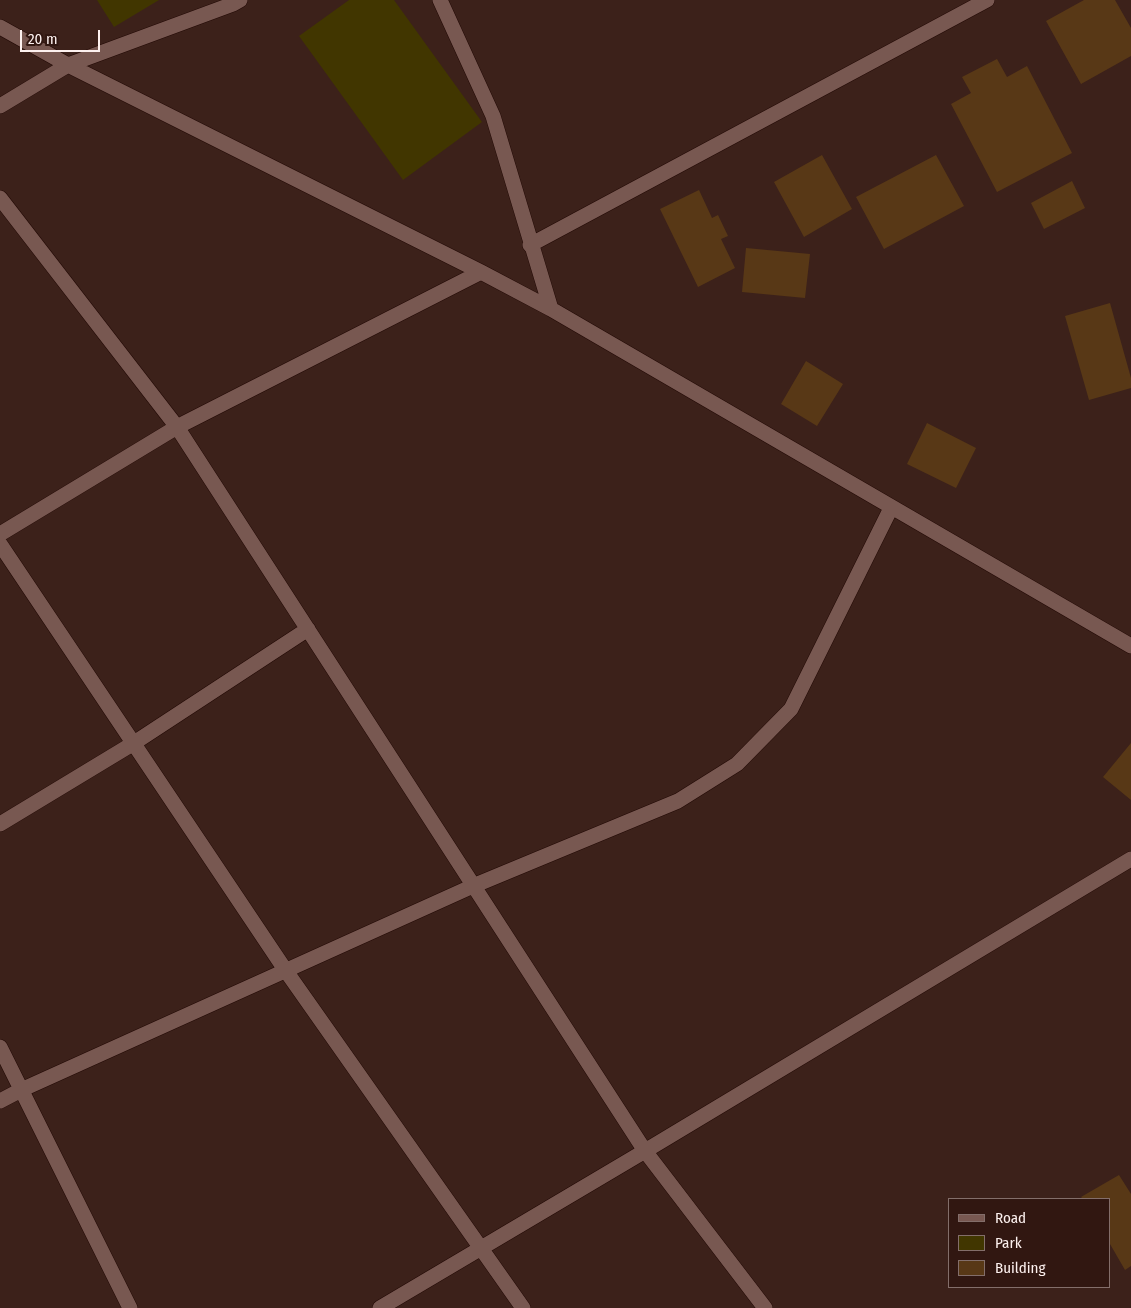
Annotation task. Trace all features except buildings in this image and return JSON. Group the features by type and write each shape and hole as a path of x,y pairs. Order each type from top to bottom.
{"street":[{"path":"0,106 68,65 240,0"},
{"path":"440,0 493,116 530,245 551,309"},
{"path":"530,245 987,0"},
{"path":"0,27 68,65 551,309 1131,646"},
{"path":"0,198 177,427 645,1151 766,1308"},
{"path":"0,534 177,427 480,272"},
{"path":"0,1101 474,886 678,801 737,764 791,709 891,508"},
{"path":"0,544 286,970 523,1308"},
{"path":"0,824 134,743 308,629"},
{"path":"380,1308 1131,859"},
{"path":"0,1047 130,1308"}],"green space":[{"path":"97,0 159,0 114,27"},
{"path":"349,0 394,0 482,122 403,180 299,36"}]}
